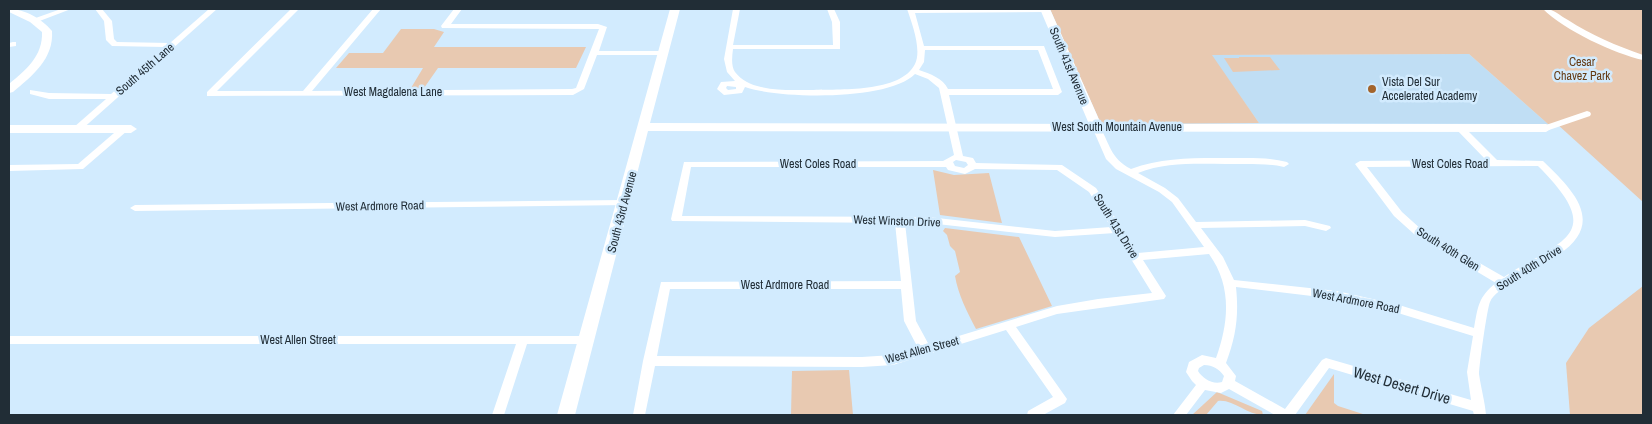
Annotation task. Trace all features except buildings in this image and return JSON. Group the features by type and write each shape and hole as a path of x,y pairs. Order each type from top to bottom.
{"street":[{"path":"9,90 31,70 44,54 48,42 47,31 34,20 10,9"},
{"path":"34,20 66,9"},
{"name":"South 45th Lane","path":"77,129 213,9"},
{"name":"West Magdalena Lane","path":"295,9 210,94 576,91 580,88 594,53"},
{"path":"306,93 376,9"},
{"path":"458,9 445,26 603,27 594,53 662,53"},
{"name":"South 43rd Avenue","path":"566,415 645,127 662,53 675,9"},
{"path":"736,9 728,67 730,72 741,84 773,92 854,92 874,90 896,83 914,71 918,67 921,58 910,10 1045,10"},
{"path":"730,47 837,47 836,28 831,9"},
{"path":"1547,9 1569,25 1643,58"},
{"path":"103,10 108,22 110,40 115,44 172,45"},
{"name":"South 41st Avenue","path":"1045,10 1109,157 1119,167 1162,190 1175,200 1212,250 1230,283 1231,325 1220,364"},
{"path":"920,48 1041,48 1058,92 945,92"},
{"path":"914,71 935,79 943,87 959,156"},
{"path":"33,92 48,96 114,97"},
{"name":"West South Mountain Avenue","path":"645,127 1546,128 1587,114"},
{"path":"1459,128 1494,163"},
{"path":"9,129 127,129"},
{"path":"9,168 80,167 127,129"},
{"path":"948,164 950,160 959,156 970,160 973,166"},
{"path":"1130,173 1150,165 1182,161 1268,162 1284,164"},
{"name":"West Coles Road","path":"1360,164 1540,163"},
{"name":"South 40th Drive","path":"1479,411 1473,372 1484,302 1489,294 1503,282 1565,246 1577,228 1578,210 1568,193 1540,163"},
{"name":"West Coles Road","path":"676,219 687,164 948,164 951,168 958,171 969,170 973,166 1059,167"},
{"name":"South 40th Glen","path":"1360,164 1398,214 1418,232 1503,282"},
{"name":"South 41st Drive","path":"1059,167 1093,190 1160,296"},
{"name":"West Ardmore Road","path":"135,208 624,203"},
{"name":"West Winston Drive","path":"676,219 928,220 1054,234 1118,230"},
{"path":"900,220 910,322 926,351"},
{"path":"1193,225 1305,223 1326,228"},
{"path":"1135,257 1212,250"},
{"name":"West Ardmore Road","path":"1230,283 1353,298 1425,316 1478,334"},
{"name":"West Ardmore Road","path":"649,361 665,285 906,285"},
{"name":"West Allen Street","path":"649,361 862,362 894,360 1057,310 1160,296"},
{"path":"1008,324 1061,399 1033,415"},
{"name":"West Allen Street","path":"9,340 587,340"},
{"path":"498,415 524,340"},
{"path":"1202,360 1220,364 1230,376 1228,384 1214,388 1203,384 1192,372 1194,364 1202,360"},
{"path":"639,415 649,361"},
{"name":"West Desert Drive","path":"1287,415 1326,363 1479,411"},
{"path":"1179,415 1203,384"},
{"path":"1228,384 1287,415"}],"shaded area":[{"name":"Vista Del Sur Accelerated Academy","path":"1469,54 1548,124 1259,123 1211,55"}],"green space":[{"name":"Cesar Chavez Park","path":"1050,9 1643,9 1643,202 1557,124 1548,124 1469,54 1212,55 1259,123 1101,124"},
{"path":"401,29 434,29 444,32 434,47 586,47 576,68 438,68 424,88 411,88 423,68 336,68 349,53 383,53"},
{"path":"1270,57 1280,70 1233,72 1224,58"},
{"path":"933,170 954,175 989,173 1002,223 940,215"},
{"path":"945,228 1019,237 1052,306 976,329 958,289 955,276 960,272 955,251 950,246 947,235 943,231"},
{"path":"1643,286 1643,415 1570,415 1566,363 1589,328"},
{"path":"849,370 853,415 791,415 792,371"},
{"path":"1334,374 1334,403 1366,415 1305,415"},
{"path":"1217,392 1262,411 1263,415 1251,413 1229,402 1218,401 1206,415 1192,415"}],"place":[{"name":"Vista Del Sur Accelerated Academy","path":"1372,89"}]}
